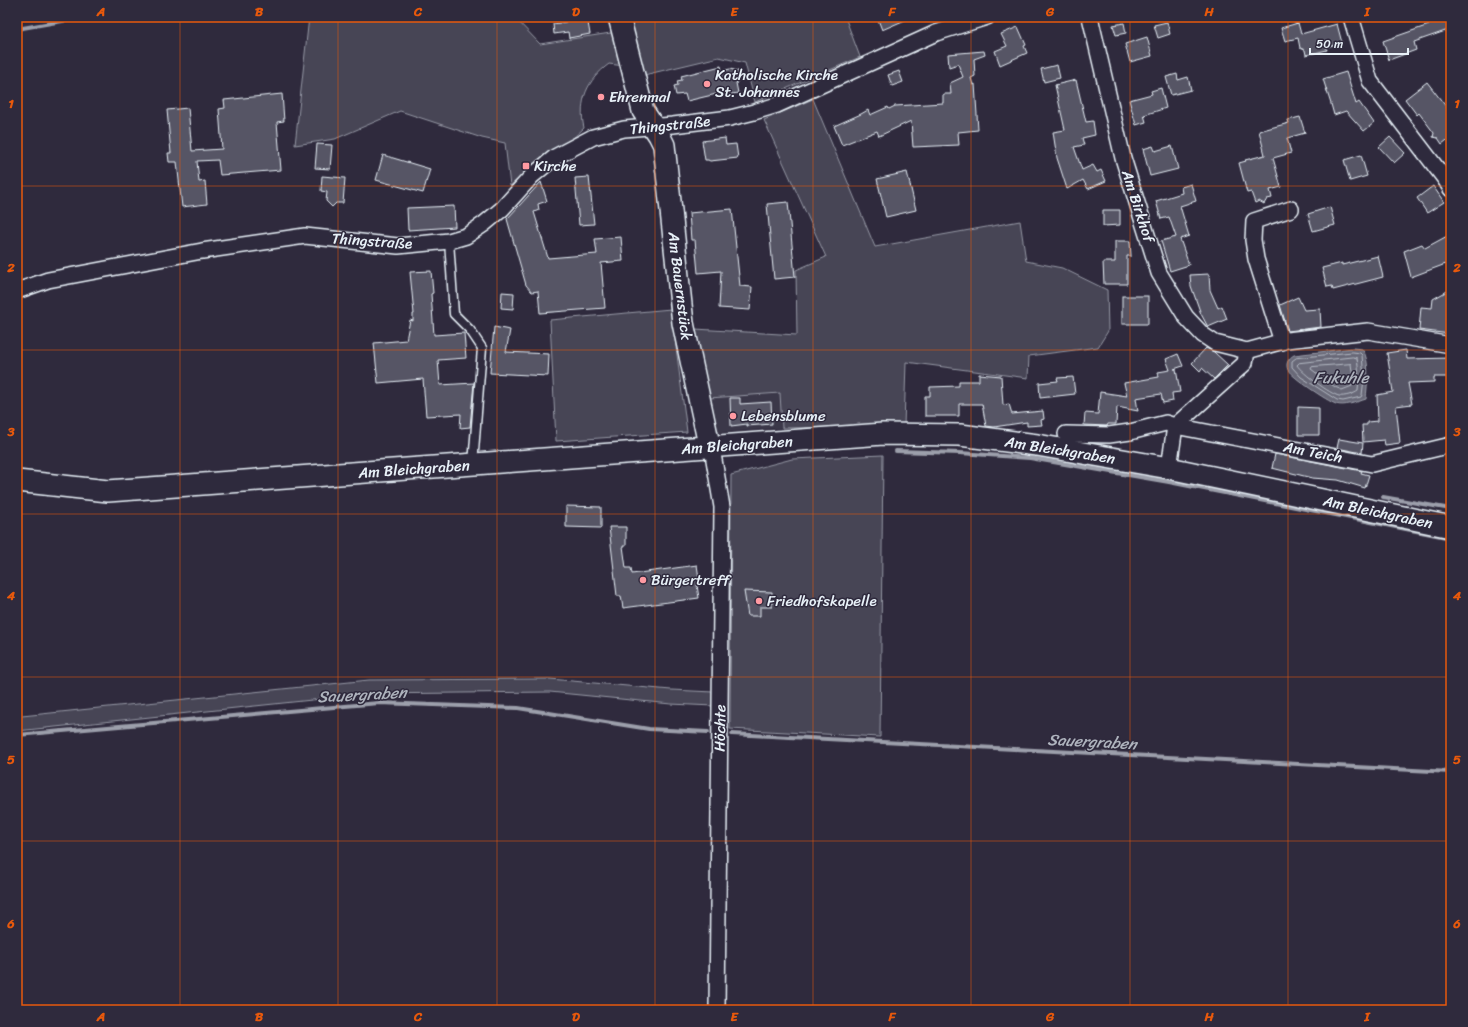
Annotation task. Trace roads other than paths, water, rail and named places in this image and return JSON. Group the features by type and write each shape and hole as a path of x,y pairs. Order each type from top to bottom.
{"street":[{"name":"Am Bauernstück","path":"619,17 643,111 664,145 682,323 710,447"},
{"name":"Thingstraße","path":"17,291 56,278 202,251 305,236 398,246 449,241 466,236 484,224 502,209 532,176 555,156 593,137 624,129 705,122 754,112 777,105 936,33 987,17"},
{"name":"Am Birkhof","path":"1090,17 1123,158 1159,273 1186,317 1203,335 1215,343 1247,351 1287,340 1368,331 1451,345"},
{"path":"1351,17 1370,81 1451,189"},
{"path":"1282,342 1256,259 1253,240 1254,221 1291,209"},
{"path":"1169,468 1175,426 1245,363 1247,351"},
{"name":"Am Teich","path":"1066,434 1109,435 1130,432 1166,423 1372,464 1451,444"},
{"name":"Am Bleichgraben","path":"17,481 108,491 883,434 960,435 1037,445 1169,468 1451,527"},
{"name":"Höchte","path":"710,447 713,454 722,507 717,1010"}],"lane":[{"path":"449,241 454,314 470,330 482,348 473,465"}],"water":[{"name":"Fukuhle","path":"1353,348 1362,349 1365,354 1368,373 1366,399 1355,403 1339,405 1332,402 1303,383 1288,370 1287,367 1288,361 1294,355"}],"waterway":[{"path":"17,29 85,17"},
{"path":"896,451 960,453 1030,458 1169,482 1451,538"},
{"path":"1383,497 1451,509"},
{"name":"Sauergraben","path":"17,735 379,703 518,708 649,729 708,732"},
{"name":"Sauergraben","path":"732,734 1451,772"}],"place":[{"name":"Katholische Kirche St. Johannes","path":"707,84"},
{"name":"Ehrenmal","path":"601,97"},
{"name":"Kirche","path":"526,166"},
{"name":"Lebensblume","path":"733,416"},
{"name":"Bürgertreff","path":"643,580"},
{"name":"Friedhofskapelle","path":"759,601"}]}
